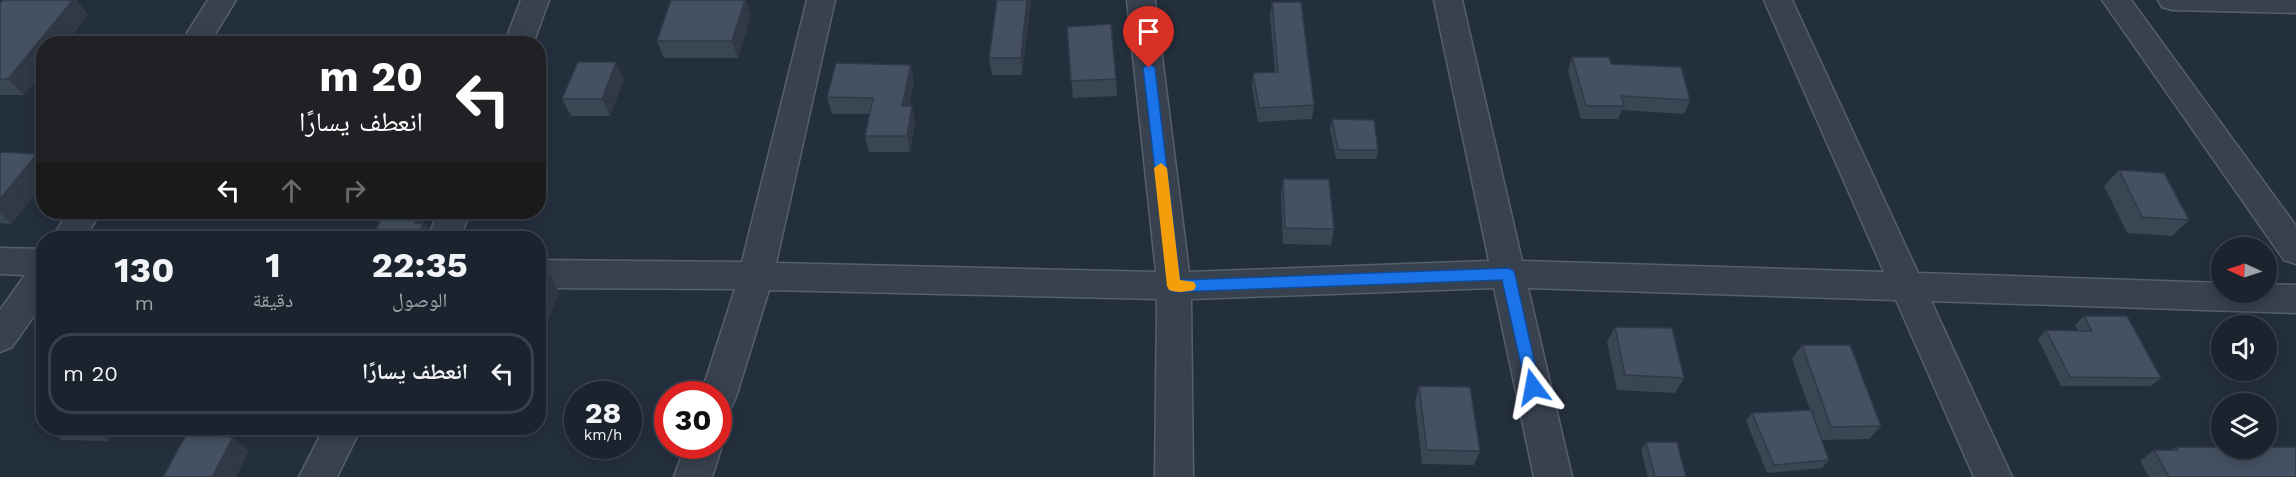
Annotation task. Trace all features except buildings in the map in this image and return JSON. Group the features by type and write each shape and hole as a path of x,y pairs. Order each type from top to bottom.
{"street":[{"path":"199,36 222,0"},
{"path":"521,36 535,0"},
{"path":"723,381 756,276 821,0"},
{"path":"1141,0 1174,286 1174,477"},
{"path":"1448,0 1553,477"},
{"path":"1779,0 1993,477"},
{"path":"2116,0 2296,251"},
{"path":"2172,0 2296,3"},
{"path":"0,261 36,262"},
{"path":"546,273 1174,286 1508,274 2296,299"},
{"path":"0,337 36,286"},
{"path":"318,477 340,435"},
{"path":"693,477 699,459"}],"slow traffic":[{"path":"1161,168 1174,286 1189,286"}],"route":[{"path":"1149,68 1174,286 1508,274 1533,387"}]}
